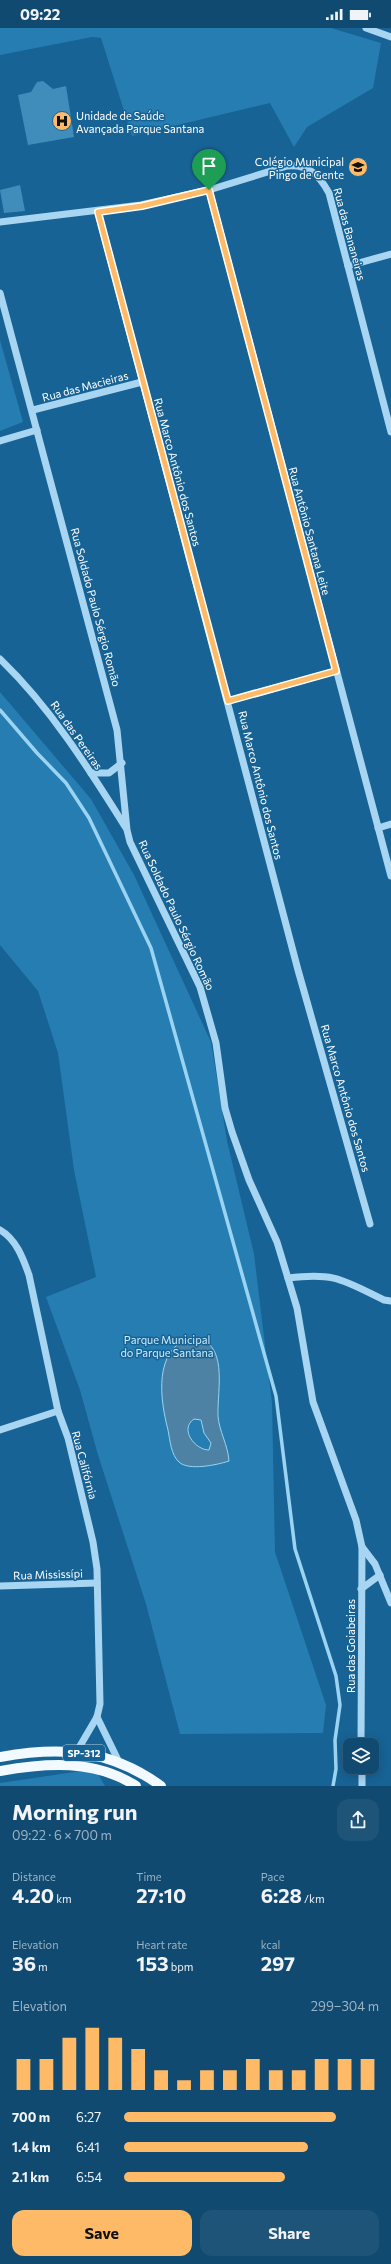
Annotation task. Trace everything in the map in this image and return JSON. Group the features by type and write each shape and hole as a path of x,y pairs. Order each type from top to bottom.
{"main road":[{"name":"SP-312","path":"0,1757 55,1750 77,1751 119,1762 139,1771 161,1786"},
{"name":"SP-312","path":"0,1771 55,1764 75,1765 114,1775 136,1786"}],"street":[{"path":"366,28 391,37"},
{"name":"Rua das Bananeiras","path":"0,222 142,206 209,190 287,166 298,165 307,168 323,181 329,193 391,432"},
{"name":"Rua Antônio Santana Leite","path":"209,190 391,876"},
{"name":"Rua Marco Antônio dos Santos","path":"98,212 296,962 370,1224"},
{"path":"348,266 391,254"},
{"name":"Rua Soldado Paulo Sérgio Romão","path":"0,293 33,410 37,430 117,730 122,764 127,830 130,842 200,987 216,1043 225,1108 232,1132 249,1180 277,1242 297,1308 313,1402 356,1520 362,1547 380,1575 391,1603"},
{"name":"Rua das Macieiras","path":"33,410 142,382"},
{"path":"0,441 37,430"},
{"name":"Rua das Pereiras","path":"0,659 32,691 91,774 127,830"},
{"path":"228,701 336,671"},
{"path":"91,774 109,773 122,764"},
{"path":"378,828 391,824"},
{"name":"Rua Califórnia","path":"0,1230 6,1234 21,1255 29,1275 58,1411 68,1438 93,1542 97,1583 100,1704 97,1717 77,1751"},
{"path":"288,1278 311,1276 337,1277 384,1300 391,1301"},
{"path":"0,1430 58,1411"},
{"name":"Rua das Goiabeiras","path":"361,1738 362,1547"},
{"path":"361,1588 380,1575"},
{"name":"Rua Mississípi","path":"0,1586 97,1583"},
{"path":"97,1717 119,1762"},
{"path":"362,1774 362,1786"}],"green space":[{"path":"0,28 331,28 381,43 373,88 307,127 294,147 270,103 132,136 101,38 92,37 0,55"},
{"path":"0,340 23,422 0,431"},
{"name":"Parque Municipal do Parque Santana","path":"0,692 91,799 134,875 211,1042 227,1141 254,1254 272,1403 275,1552 326,1705 323,1733 180,1734 146,1604 98,1455 80,1390 46,1297 96,1277 74,1170 58,1053 38,991 0,945"},
{"path":"95,1769 105,1786 0,1786 0,1783"}],"shaded area":[{"path":"191,1337 203,1340 212,1347 216,1356 219,1368 218,1416 229,1461 196,1467 183,1465 174,1455 165,1418 162,1377 165,1364 170,1353 179,1343","holes":["194,1419 201,1420 204,1433 211,1443 209,1450 199,1447 194,1443 188,1433 190,1423"]}],"building":[{"name":"Unidade de Saúde Avançada Parque Santana","path":"43,81 53,89 66,86 74,137 28,145 18,95 31,92 37,82"},
{"path":"20,185 25,211 4,213 0,190"}],"waterway":[{"path":"0,710 37,753 66,783 89,818 151,948 276,1396 295,1549 336,1676 340,1705 335,1740 336,1769 333,1786"}],"place":[{"name":"Unidade de Saúde Avançada Parque Santana","path":"62,121"},
{"name":"Colégio Municipal Pingo de Gente","path":"358,167"}],"route":[{"path":"209,190 336,671 228,701 98,212 142,206 209,190"}]}
